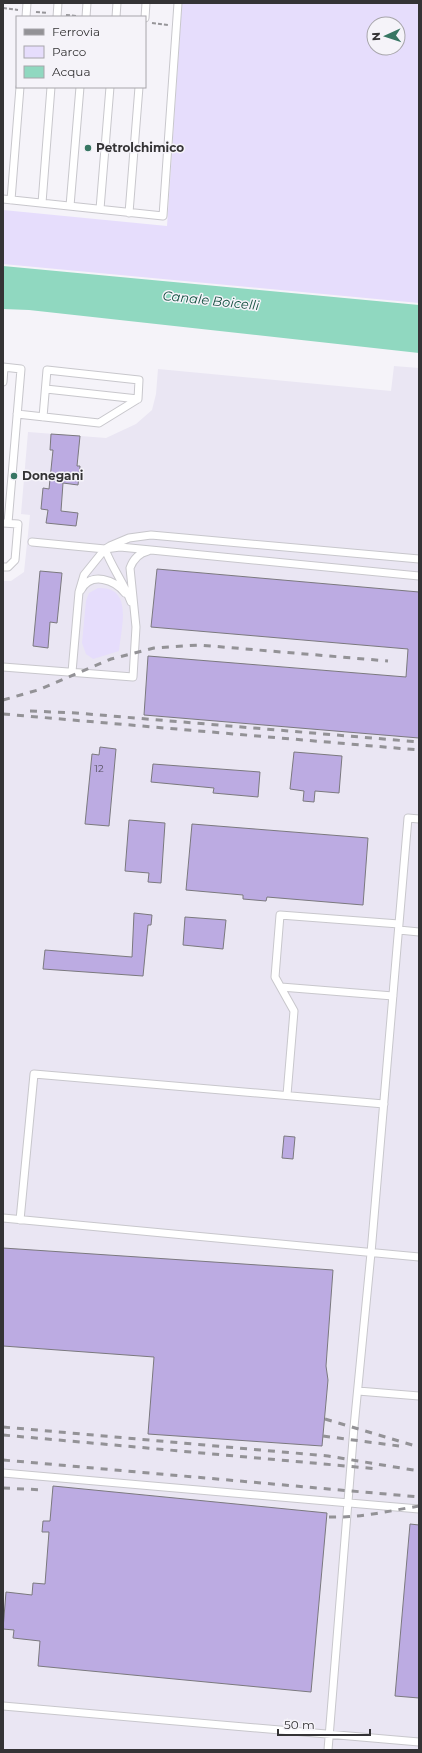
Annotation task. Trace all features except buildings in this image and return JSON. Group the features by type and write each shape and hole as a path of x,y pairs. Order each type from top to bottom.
{"lane":[{"path":"26,14 27,3"},
{"path":"57,15 58,3"},
{"path":"86,16 87,3"},
{"path":"116,16 117,3"},
{"path":"145,16 146,3"},
{"path":"3,199 163,216 178,3"},
{"path":"11,200 20,88"},
{"path":"42,203 51,88"},
{"path":"70,206 80,88"},
{"path":"100,210 110,88"},
{"path":"129,213 140,88"},
{"path":"3,382 4,368 21,369 5,523 18,524 15,560 8,567 3,567"},
{"path":"45,417 47,370 139,380 138,399"},
{"path":"46,389 138,399"},
{"path":"17,414 99,423 138,399"},
{"path":"72,672 79,595 84,575 105,549 123,540 139,536 152,535 419,559"},
{"path":"32,542 105,549 120,547 419,576"},
{"path":"105,549 130,598 134,612"},
{"path":"3,667 133,677 136,634 130,568 131,564 139,555 149,550"},
{"path":"79,595 86,583 101,579 118,585 130,598"},
{"path":"328,1750 408,818 419,819"},
{"path":"287,1095 294,1011 275,976 280,915 399,927 419,932"},
{"path":"281,987 393,996"},
{"path":"20,1220 34,1074 384,1104"},
{"path":"3,1218 419,1257"},
{"path":"358,1391 419,1396"},
{"path":"3,1473 419,1509"},
{"path":"3,1706 419,1742"}],"path":[{"path":"3,8 26,14 72,16"},
{"path":"146,22 177,26"}],"shaded area":[{"path":"394,366 419,368 419,1750 3,1750 3,581 11,581 24,572 30,515 21,514 28,432 106,438 136,424 152,410 156,394 158,369 391,391"}],"green space":[{"path":"182,3 419,3 419,303 3,264 3,210 167,226"},
{"path":"98,588 109,589 117,594 121,601 123,620 119,651 93,659 86,654 82,643 86,601 89,593"}],"water":[{"name":"Canale Boicelli","path":"3,266 419,305 419,353 29,310 3,309"}],"railway":[{"path":"3,700 38,690 111,659 154,648 199,645 388,661"},
{"path":"30,711 76,713 419,742"},
{"path":"3,714 419,750"},
{"path":"325,1419 419,1447"},
{"path":"3,1427 328,1456 419,1471"},
{"path":"3,1435 379,1469"},
{"path":"323,1436 399,1446"},
{"path":"3,1460 419,1497"},
{"path":"3,1488 44,1490"},
{"path":"329,1517 363,1515 419,1506"}],"place":[{"name":"Petrolchimico","path":"88,148"},
{"name":"Donegani","path":"14,476"}]}
